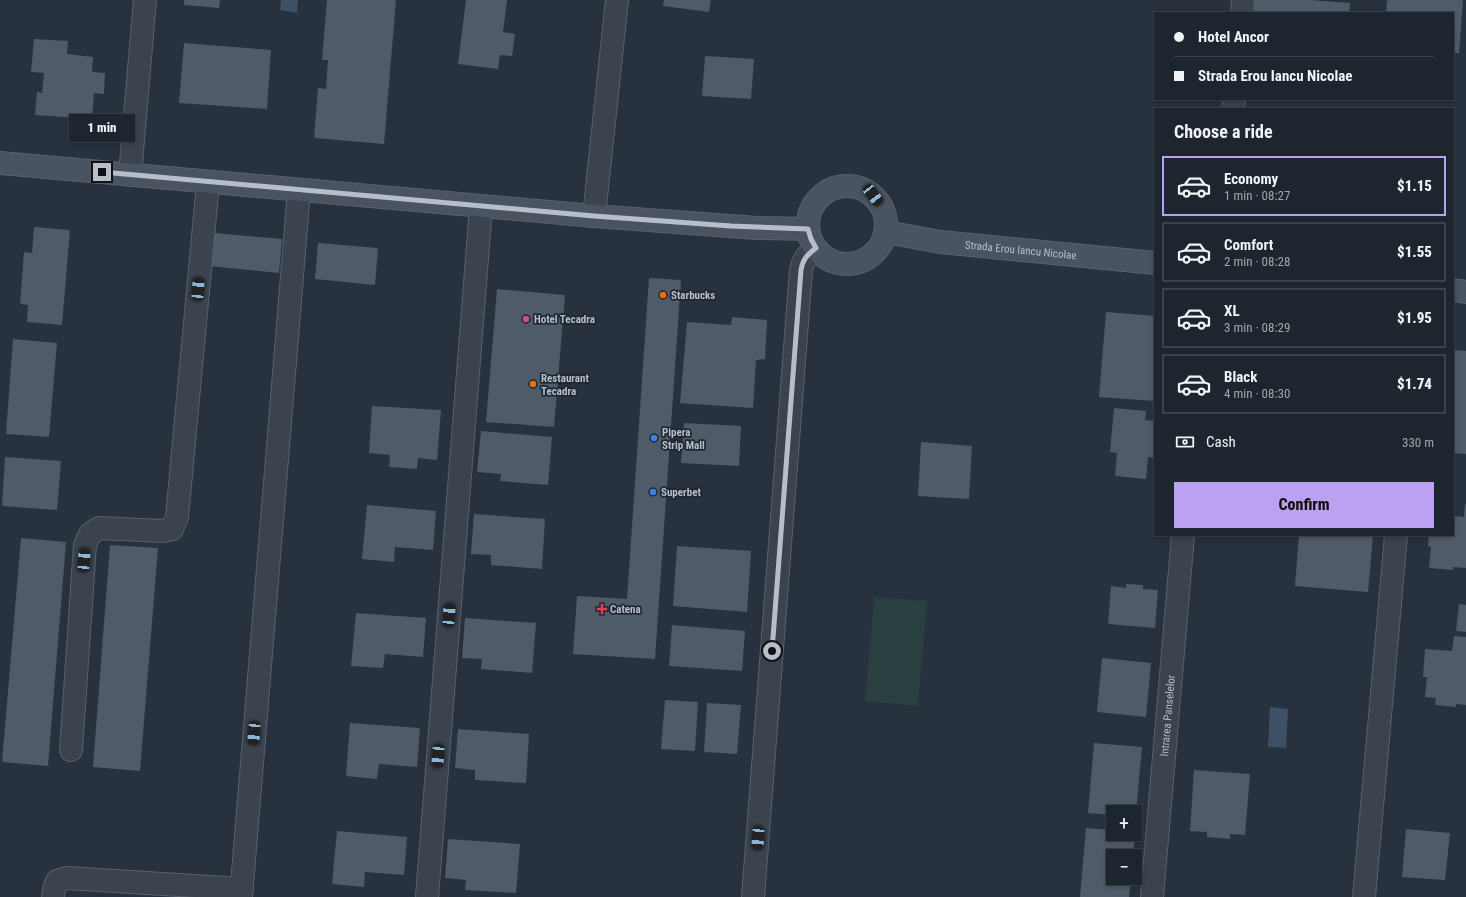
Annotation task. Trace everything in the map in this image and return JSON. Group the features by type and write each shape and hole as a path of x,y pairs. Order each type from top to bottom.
{"street":[{"path":"130,175 145,0"},
{"path":"594,216 617,0"},
{"path":"1242,12 1243,0"},
{"path":"0,163 481,207 749,228 812,238 825,257 836,262 849,264 862,261 873,254 882,244 886,232 886,218 882,206 873,195 862,188 849,185 836,187 823,193 814,203 809,215 812,238 801,270 753,897"},
{"path":"71,750 85,544 90,534 99,528 163,531 172,530 177,517 208,182"},
{"path":"53,897 56,881 67,878 241,893 299,191"},
{"path":"427,897 481,207"},
{"name":"Strada Erou Iancu Nicolae","path":"886,232 940,242 1154,263"},
{"path":"1454,290 1466,292"},
{"name":"Intrarea Panselelor","path":"1152,897 1183,536"},
{"path":"1364,897 1396,536"}],"green space":[{"path":"874,597 927,601 918,706 865,701"}],"water":[{"path":"281,0 298,0 297,13 280,10"},
{"path":"1270,707 1288,709 1286,748 1268,747"}],"building":[{"path":"184,0 220,0 219,8 184,5"},
{"path":"327,0 396,0 384,144 314,138 318,88 326,89 328,60 322,60"},
{"path":"466,0 507,0 503,32 515,34 512,56 500,55 498,69 458,64"},
{"path":"664,0 711,0 709,12 663,6"},
{"path":"1253,0 1310,0 1350,3 1349,12 1252,12"},
{"path":"1387,0 1463,0 1459,53 1454,53 1454,12 1386,12"},
{"path":"34,39 68,41 67,54 93,57 92,72 105,73 104,94 94,93 92,119 35,115 37,92 42,93 44,73 31,72"},
{"path":"184,43 271,50 267,109 179,103"},
{"path":"705,56 754,59 751,99 702,96"},
{"path":"34,227 70,230 62,325 27,322 28,305 20,304 24,252 32,253"},
{"path":"214,233 282,239 279,273 210,266"},
{"path":"318,243 378,248 375,285 315,279"},
{"name":"Pipera Strip Mall","path":"649,278 681,280 655,659 573,654 577,596 627,599"},
{"path":"497,289 565,295 554,427 486,422"},
{"path":"1106,312 1154,316 1154,401 1099,397"},
{"path":"732,317 767,320 765,359 756,360 753,408 680,403 687,322 731,325"},
{"path":"13,339 57,343 49,437 6,434"},
{"path":"1454,350 1466,351 1466,454 1454,453"},
{"path":"372,406 441,410 437,460 418,458 417,469 389,467 390,455 369,453"},
{"path":"1114,408 1146,411 1145,420 1154,421 1154,458 1148,457 1146,479 1115,476 1117,453 1110,452"},
{"path":"684,423 741,426 739,466 681,463"},
{"path":"481,431 552,437 548,485 500,481 501,474 477,472"},
{"path":"921,442 972,446 969,499 918,496"},
{"path":"5,457 61,461 57,510 2,506"},
{"path":"1466,504 1466,568 1453,567 1453,570 1429,568 1431,547 1428,546 1429,536 1454,536 1454,516 1464,517"},
{"path":"367,505 436,511 433,550 395,547 394,562 362,559"},
{"path":"474,514 545,519 542,569 491,565 491,555 471,554"},
{"path":"1299,536 1373,536 1368,592 1295,586"},
{"path":"21,538 66,542 48,766 2,762"},
{"path":"110,545 158,548 140,771 93,767"},
{"path":"677,546 751,551 747,612 673,606"},
{"path":"1126,584 1143,585 1143,589 1158,590 1155,628 1108,624 1111,586 1126,588"},
{"path":"1459,604 1466,605 1466,632 1456,631"},
{"path":"356,613 426,618 423,657 385,654 383,668 351,666"},
{"path":"465,618 536,623 532,673 481,669 482,659 462,658"},
{"path":"672,625 745,631 742,671 669,666"},
{"path":"1454,636 1466,637 1466,705 1456,704 1456,707 1435,705 1436,698 1425,697 1427,677 1423,677 1425,649 1452,651"},
{"path":"1102,658 1151,663 1146,717 1097,712"},
{"path":"665,700 698,702 695,751 661,749"},
{"path":"707,703 741,705 737,754 704,752"},
{"path":"350,723 420,728 417,767 379,764 377,779 346,776"},
{"path":"458,729 529,734 526,783 475,780 475,770 455,768"},
{"path":"1094,743 1142,747 1137,805 1106,805 1106,814 1088,813"},
{"path":"1194,770 1250,774 1245,835 1230,834 1230,839 1207,837 1207,832 1190,831"},
{"path":"1086,828 1106,829 1106,841 1134,841 1134,849 1106,849 1106,885 1130,885 1129,897 1080,897"},
{"path":"1406,829 1450,833 1445,880 1402,877"},
{"path":"337,831 407,837 404,875 365,872 364,887 332,884"},
{"path":"448,839 520,844 516,893 465,890 466,880 445,878"}],"place":[{"name":"Starbucks","path":"663,295"},
{"name":"Hotel Tecadra","path":"526,319"},
{"name":"Restaurant Tecadra","path":"533,384"},
{"name":"Pipera Strip Mall","path":"654,438"},
{"name":"Superbet","path":"653,492"},
{"name":"Catena","path":"602,609"}],"route":[{"path":"102,172 299,191 594,216 757,228 808,229 816,248 806,256 801,270 772,651"}]}
